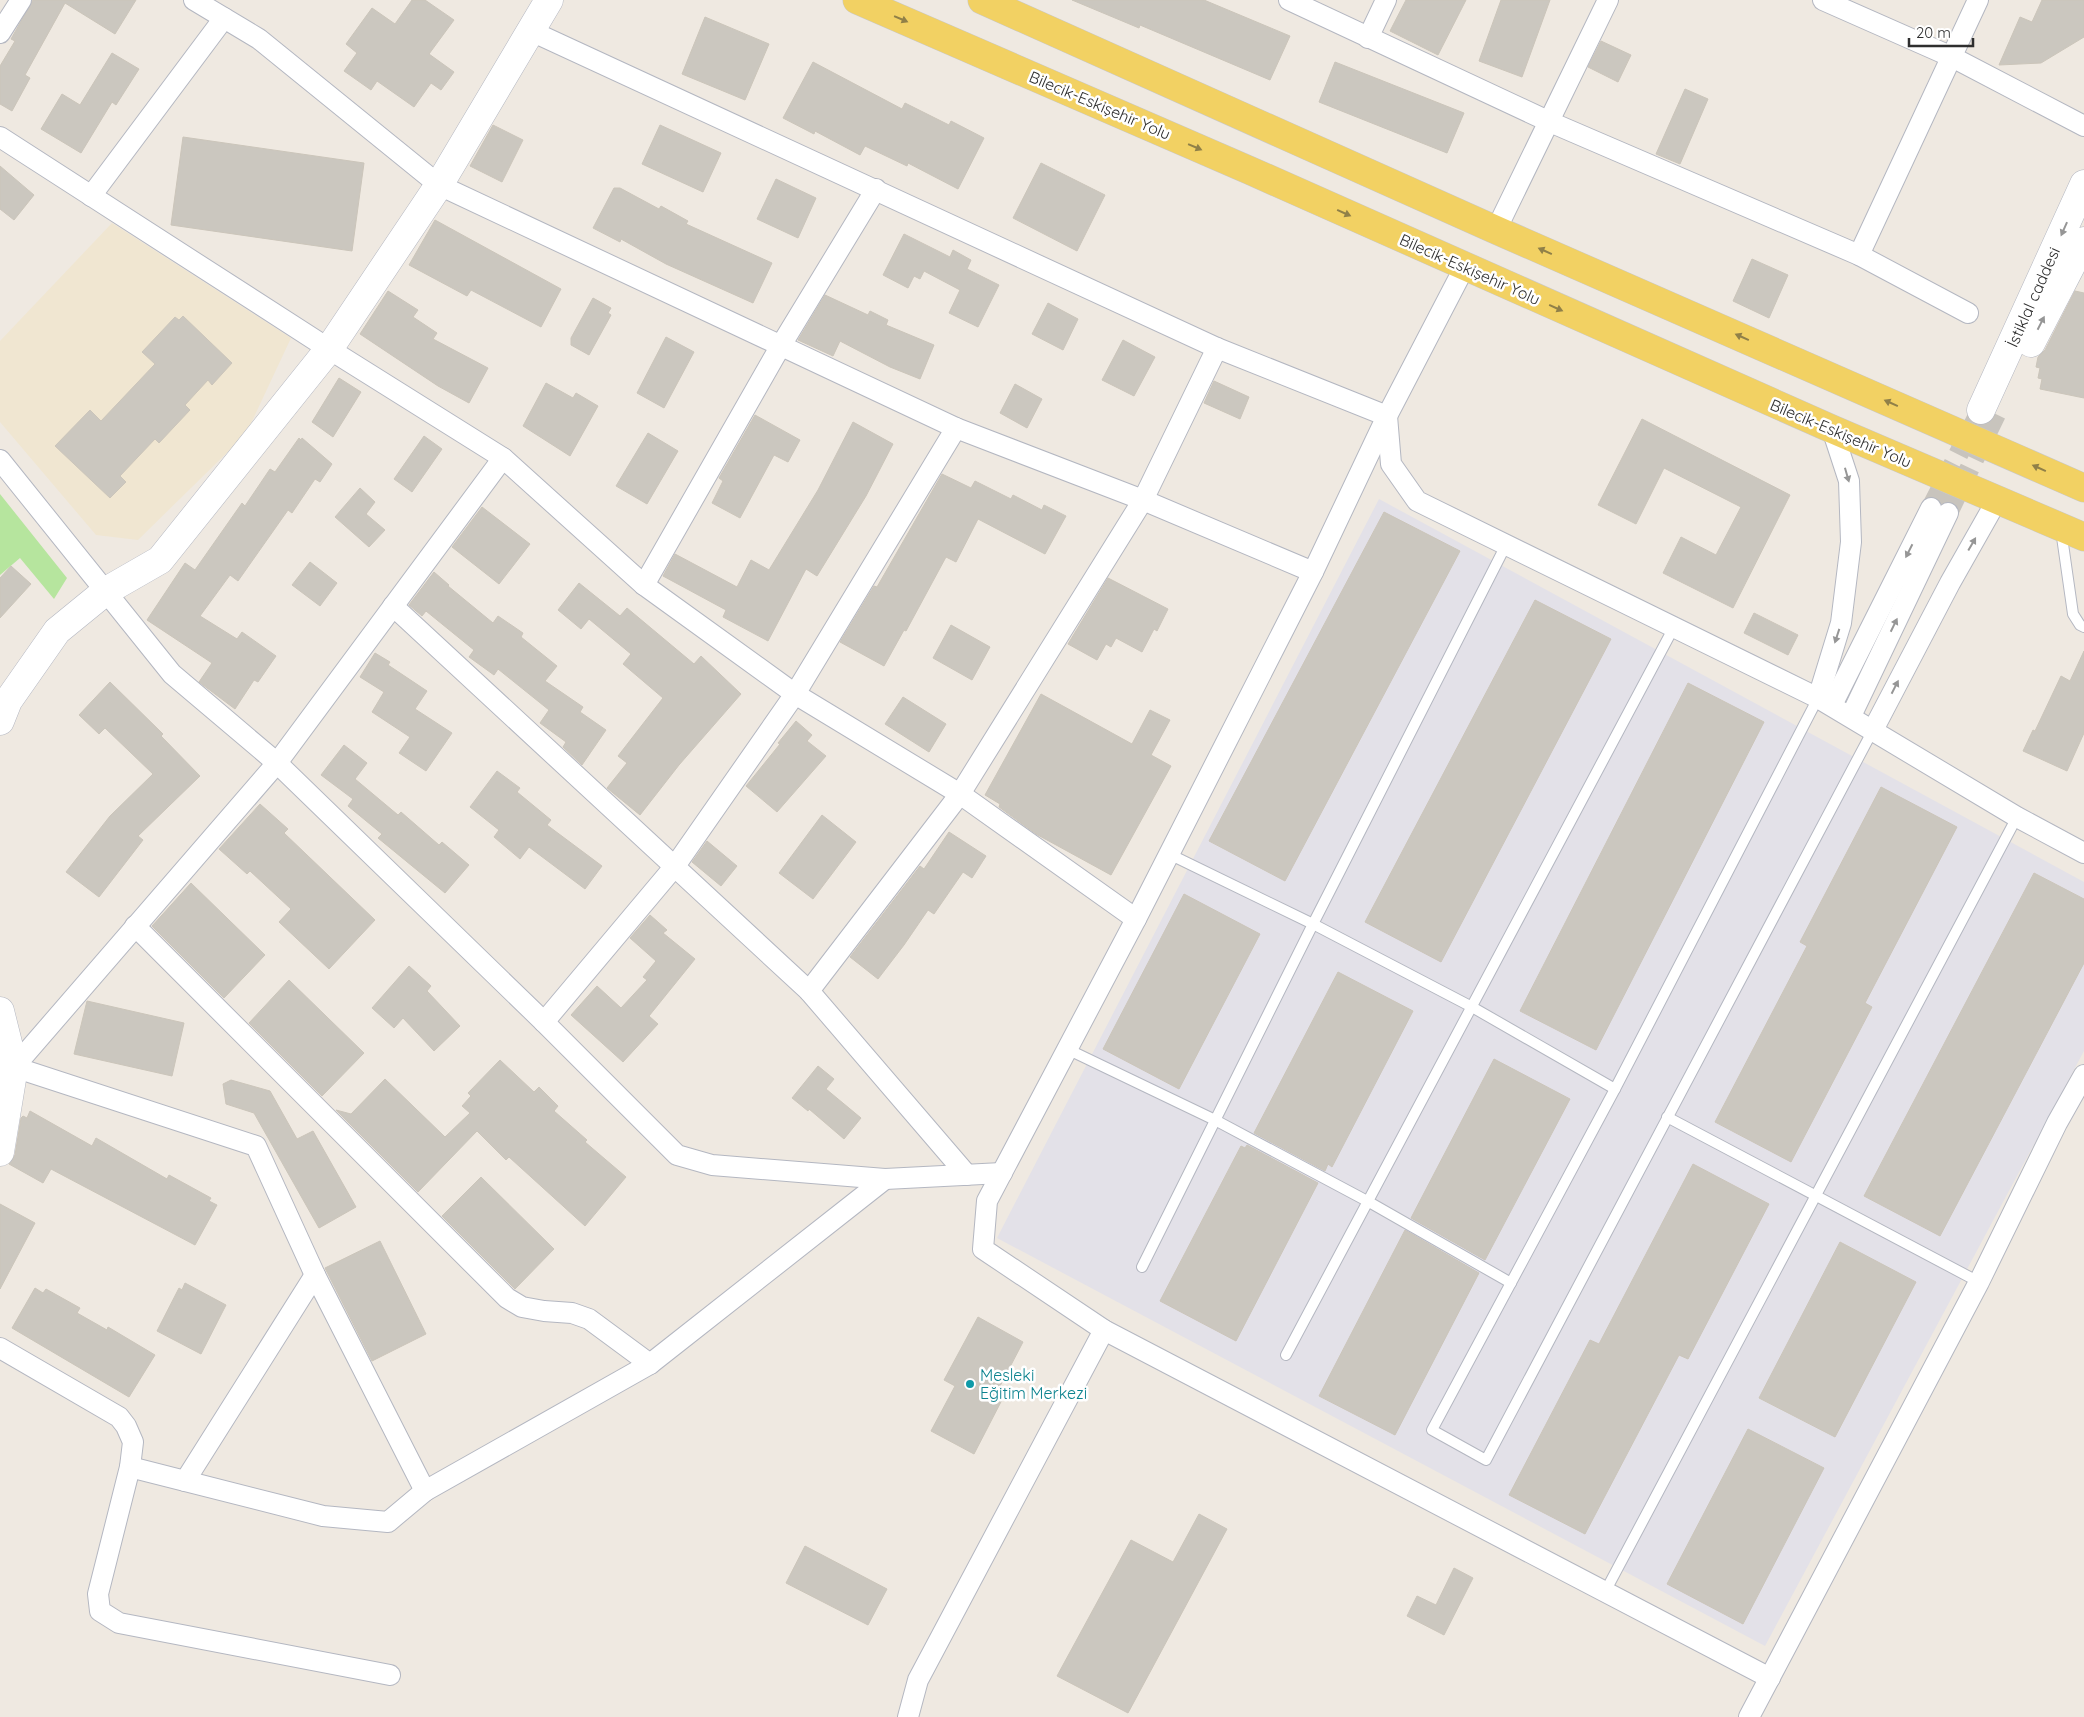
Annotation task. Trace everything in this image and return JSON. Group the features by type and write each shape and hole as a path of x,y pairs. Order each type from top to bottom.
{"main road":[{"name":"Bilecik-Eskişehir Yolu","path":"857,0 1251,171 1464,268 2072,532"},
{"path":"982,0 1496,230 2084,488"}],"street":[{"path":"0,33 21,0"},
{"path":"194,0 259,39 439,185 780,347 956,428 1143,500 1313,572"},
{"path":"0,721 8,701 57,631 106,591 160,560 329,349 439,185 549,0"},
{"path":"1289,0 1550,122 1859,255 1968,314"},
{"path":"1368,38 1386,0"},
{"path":"1496,230 1608,0"},
{"path":"1823,0 1952,57 2084,126"},
{"path":"1859,255 1978,0"},
{"path":"91,196 224,18"},
{"path":"531,31 1217,348 1388,416"},
{"path":"0,137 329,349 504,458 644,585 795,694 960,794 1136,918"},
{"name":"İstiklal caddesi","path":"2084,184 1988,412 2084,241"},
{"path":"644,585 780,347 876,189"},
{"path":"1464,268 1388,416 1313,572 1169,854 987,1201 983,1249 1104,1330 1770,1678"},
{"path":"809,991 960,794 1143,500 1217,348"},
{"path":"1388,416 1391,464 1417,501 1825,702 2017,816 2084,853"},
{"path":"544,1022 675,866 795,694 956,428"},
{"path":"1825,702 1842,624 1851,542 1849,481 1832,429"},
{"path":"14,1067 277,762 504,458"},
{"path":"0,460 172,674 277,762 544,1022 677,1155 712,1165 886,1179 1002,1173"},
{"path":"1873,730 1950,583 1998,500"},
{"path":"1825,702 1940,510 1851,716"},
{"path":"394,606 809,991 967,1175"},
{"path":"135,926 507,1298 522,1306 544,1311 572,1313 589,1319 650,1364"},
{"path":"0,1011 14,1067 0,1152"},
{"path":"14,1067 256,1146 315,1275 424,1491"},
{"path":"1749,1717 1979,1282 2057,1123 2084,1075"},
{"path":"130,1467 323,1516 388,1522 424,1491 650,1364 886,1179"},
{"path":"185,1481 315,1275"},
{"path":"908,1717 918,1680 1104,1330"},
{"path":"0,1348 119,1417 126,1426 133,1442 130,1467 98,1594 100,1612 119,1622 390,1675"}],"lane":[{"path":"2072,532 2073,614 2080,625 2084,627"},
{"path":"1142,1267 1313,924 1506,545"},
{"path":"1286,1355 1674,627"},
{"path":"1825,702 1432,1430 1486,1460 1873,730"},
{"path":"1605,1592 2017,816"},
{"path":"1169,854 1313,924 1472,1007 1615,1089"},
{"path":"1067,1049 1215,1120 1369,1202 1511,1283"},
{"path":"1667,1117 1815,1197 1979,1282"}],"shaded area":[{"path":"112,223 291,338 246,434 138,540 96,535 0,422 0,341"},
{"path":"1379,499 2084,882 2084,1051 1765,1646 997,1238"}],"green space":[{"path":"0,494 67,578 54,599 20,558 0,575"}],"building":[{"path":"33,0 136,0 115,34 65,3 25,75 30,78 12,111 0,104 0,66 15,41 11,39"},
{"path":"412,0 425,0 454,20 429,54 454,72 441,90 431,83 414,107 377,81 371,90 344,71 357,53 346,44 372,8 395,24"},
{"path":"1072,0 1204,0 1290,36 1270,80 1140,25 1139,28"},
{"path":"1406,0 1466,0 1438,55 1390,31"},
{"path":"1501,0 1550,0 1522,77 1479,61"},
{"path":"2042,0 2084,0 2084,37 2041,63 1999,65 2020,17 2032,22"},
{"path":"705,17 769,44 745,100 682,74"},
{"path":"1601,41 1631,55 1618,82 1588,67"},
{"path":"112,53 139,69 116,105 112,102 81,153 41,129 62,94 80,105"},
{"path":"813,62 902,109 905,103 949,125 951,121 984,138 958,189 908,163 907,166 865,146 860,155 815,131 814,134 783,118"},
{"path":"1335,62 1464,113 1447,153 1319,102"},
{"path":"1685,89 1708,99 1680,164 1656,154"},
{"path":"493,125 523,140 502,182 470,166"},
{"path":"660,125 721,153 703,192 642,164"},
{"path":"183,137 364,163 352,251 171,225"},
{"path":"1041,163 1105,195 1077,251 1013,218"},
{"path":"0,166 34,195 14,220 0,209"},
{"path":"776,179 816,198 798,238 757,219"},
{"path":"614,188 620,188 659,209 661,206 688,221 686,224 772,263 753,303 666,264 621,239 620,242 593,228"},
{"path":"435,220 561,289 541,327 471,290 467,296 409,265"},
{"path":"904,234 950,257 953,250 971,260 967,269 999,285 978,327 949,313 960,290 924,271 920,279 914,276 908,288 883,275"},
{"path":"1752,259 1788,275 1769,318 1733,301"},
{"path":"388,291 418,310 413,317 437,333 433,339 488,368 469,403 438,386 360,334"},
{"path":"2075,291 2084,293 2084,398 2040,389 2042,379 2038,378 2040,368 2036,367 2038,357 2045,350"},
{"path":"825,295 868,315 870,311 888,320 886,325 934,345 920,379 890,367 840,341 833,356 798,340"},
{"path":"593,298 611,308 608,313 611,315 589,355 571,345 571,338"},
{"path":"1048,303 1078,319 1063,350 1032,334"},
{"path":"183,316 232,363 212,385 208,380 185,405 190,410 159,443 155,439 120,476 126,482 110,498 55,446 90,410 101,421 155,364 142,352 175,317 179,320"},
{"path":"666,337 694,352 664,408 637,393"},
{"path":"1123,340 1155,357 1134,396 1102,380"},
{"path":"339,378 361,392 333,437 312,422"},
{"path":"1214,381 1249,397 1240,419 1204,403"},
{"path":"546,383 573,398 576,393 598,406 570,456 523,426"},
{"path":"1015,384 1042,399 1027,428 1000,413"},
{"path":"755,415 800,440 788,462 774,455 740,518 712,503 723,481 719,478"},
{"path":"1642,419 1790,495 1733,608 1663,573 1681,537 1716,555 1741,507 1664,468 1636,524 1598,505"},
{"path":"853,422 893,444 866,496 817,576 806,569 768,641 723,617 726,610 663,576 675,554 737,587 751,560 769,570 818,490"},
{"path":"648,433 678,451 647,504 616,486"},
{"path":"424,436 442,449 412,492 394,479"},
{"path":"299,438 301,440 302,438 332,464 320,482 315,479 292,513 288,510 238,581 230,575 200,616 237,639 242,632 276,656 258,682 254,680 235,709 199,682 212,663 147,620 185,563 195,570 242,503 245,506 270,469 275,472"},
{"path":"942,474 971,488 975,481 1011,499 1013,495 1042,510 1044,505 1066,516 1045,554 978,519 956,562 946,557 906,631 904,630 884,666 840,642 874,586 877,587"},
{"path":"360,488 375,502 366,514 385,530 369,547 335,517"},
{"path":"482,507 530,544 499,584 452,547"},
{"path":"1384,512 1460,551 1285,881 1209,841"},
{"path":"310,562 337,583 320,606 292,585"},
{"path":"11,566 31,584 0,618 0,578"},
{"path":"434,572 493,623 498,616 523,633 521,637 557,666 545,681 583,707 580,712 606,730 582,765 563,747 566,742 540,723 549,710 498,669 494,675 469,657 474,650 426,611 422,616 409,605"},
{"path":"1108,578 1168,609 1157,631 1154,629 1142,652 1116,638 1111,647 1106,644 1097,660 1068,644"},
{"path":"579,583 620,616 627,608 694,664 701,656 741,694 679,765 640,815 607,788 627,763 618,756 663,698 623,664 631,654 589,619 581,629 558,610"},
{"path":"1535,600 1611,639 1441,962 1365,922"},
{"path":"1754,613 1798,635 1788,655 1744,633"},
{"path":"951,625 990,647 972,680 933,658"},
{"path":"2084,651 2084,733 2067,771 2023,751 2033,730 2035,731 2061,676 2070,681"},
{"path":"375,653 390,662 388,665 427,691 415,709 452,733 426,771 399,753 410,737 372,712 384,692 360,677"},
{"path":"110,682 163,734 161,736 200,776 138,836 143,840 99,897 66,872 110,816 153,774 105,728 99,734 79,715"},
{"path":"1688,683 1764,722 1596,1050 1520,1011"},
{"path":"1041,694 1132,744 1150,710 1170,720 1151,755 1171,766 1111,875 1036,834 999,807 1000,804 985,795"},
{"path":"903,697 946,724 929,752 885,724"},
{"path":"796,721 812,735 807,741 826,756 777,812 746,786"},
{"path":"344,745 367,763 355,779 398,815 401,812 439,845 442,842 469,865 445,893 378,838 382,834 348,806 353,799 321,775"},
{"path":"497,771 520,788 517,792 551,820 547,825 602,866 585,889 529,847 520,859 494,837 499,830 470,807"},
{"path":"1881,787 1957,827 1865,1003 1872,1007 1791,1162 1715,1122 1807,946 1800,942"},
{"path":"260,804 288,829 284,833 375,920 329,969 279,922 291,909 250,871 247,874 219,849"},
{"path":"822,815 856,842 813,899 779,873"},
{"path":"949,832 986,856 972,878 963,872 934,914 928,910 878,979 850,957 920,866 924,869"},
{"path":"707,841 737,866 721,886 692,862"},
{"path":"2034,873 2084,899 2084,963 1940,1236 1864,1196"},
{"path":"191,883 265,955 224,998 152,926"},
{"path":"1184,894 1260,934 1179,1089 1103,1049"},
{"path":"650,915 667,930 663,933 695,959 649,1016 658,1024 623,1062 571,1015 597,986 621,1008 647,980 643,977 656,961 630,938"},
{"path":"409,966 431,986 427,991 460,1026 434,1051 403,1018 394,1028 372,1008"},
{"path":"1338,972 1413,1011 1332,1167 1328,1164 1325,1171 1254,1133"},
{"path":"289,980 364,1053 322,1096 249,1023"},
{"path":"87,1001 184,1023 172,1076 74,1054"},
{"path":"1494,1059 1570,1099 1485,1260 1411,1218"},
{"path":"500,1060 534,1092 539,1087 558,1106 554,1111 587,1140 585,1142 626,1177 585,1226 509,1157 506,1160 477,1131 418,1192 336,1110 351,1114 385,1079 445,1137 470,1113 462,1106 471,1096 468,1093"},
{"path":"818,1066 834,1079 826,1089 861,1118 844,1139 809,1109 808,1111 792,1098"},
{"path":"231,1080 270,1091 297,1139 313,1131 356,1207 319,1228 254,1113 226,1104 223,1084"},
{"path":"30,1111 92,1146 96,1138 167,1179 169,1175 211,1198 209,1201 217,1205 195,1245 51,1169 43,1183 9,1164 15,1155 21,1118 23,1116 27,1118"},
{"path":"1247,1145 1318,1183 1236,1341 1160,1301 1241,1146 1245,1148"},
{"path":"1693,1164 1769,1204 1688,1359 1679,1355 1585,1534 1509,1495 1590,1340 1599,1344"},
{"path":"481,1177 554,1249 515,1289 442,1216"},
{"path":"0,1204 35,1223 0,1289"},
{"path":"1405,1230 1479,1273 1395,1435 1319,1396"},
{"path":"380,1241 426,1334 372,1361 325,1268"},
{"path":"1840,1242 1916,1282 1835,1437 1759,1398"},
{"path":"185,1283 226,1305 201,1354 157,1331 179,1288 182,1290"},
{"path":"35,1288 43,1293 46,1289 80,1308 77,1313 107,1330 108,1327 155,1355 129,1397 12,1328"},
{"name":"Mesleki Eğitim Merkezi","path":"978,1317 1023,1342 997,1392 1004,1396 974,1454 931,1431 955,1386 944,1380"},
{"path":"1748,1429 1824,1468 1743,1624 1667,1584"},
{"path":"1199,1514 1227,1529 1128,1713 1057,1676 1131,1540 1173,1562"},
{"path":"805,1546 887,1589 868,1625 786,1583"},
{"path":"1454,1568 1473,1578 1444,1635 1407,1616 1417,1596 1436,1605"}],"tunnel":[{"path":"1931,508 1981,410"},
{"path":"1948,513 1996,414"}],"place":[{"name":"Mesleki Eğitim Merkezi","path":"970,1384"}]}
